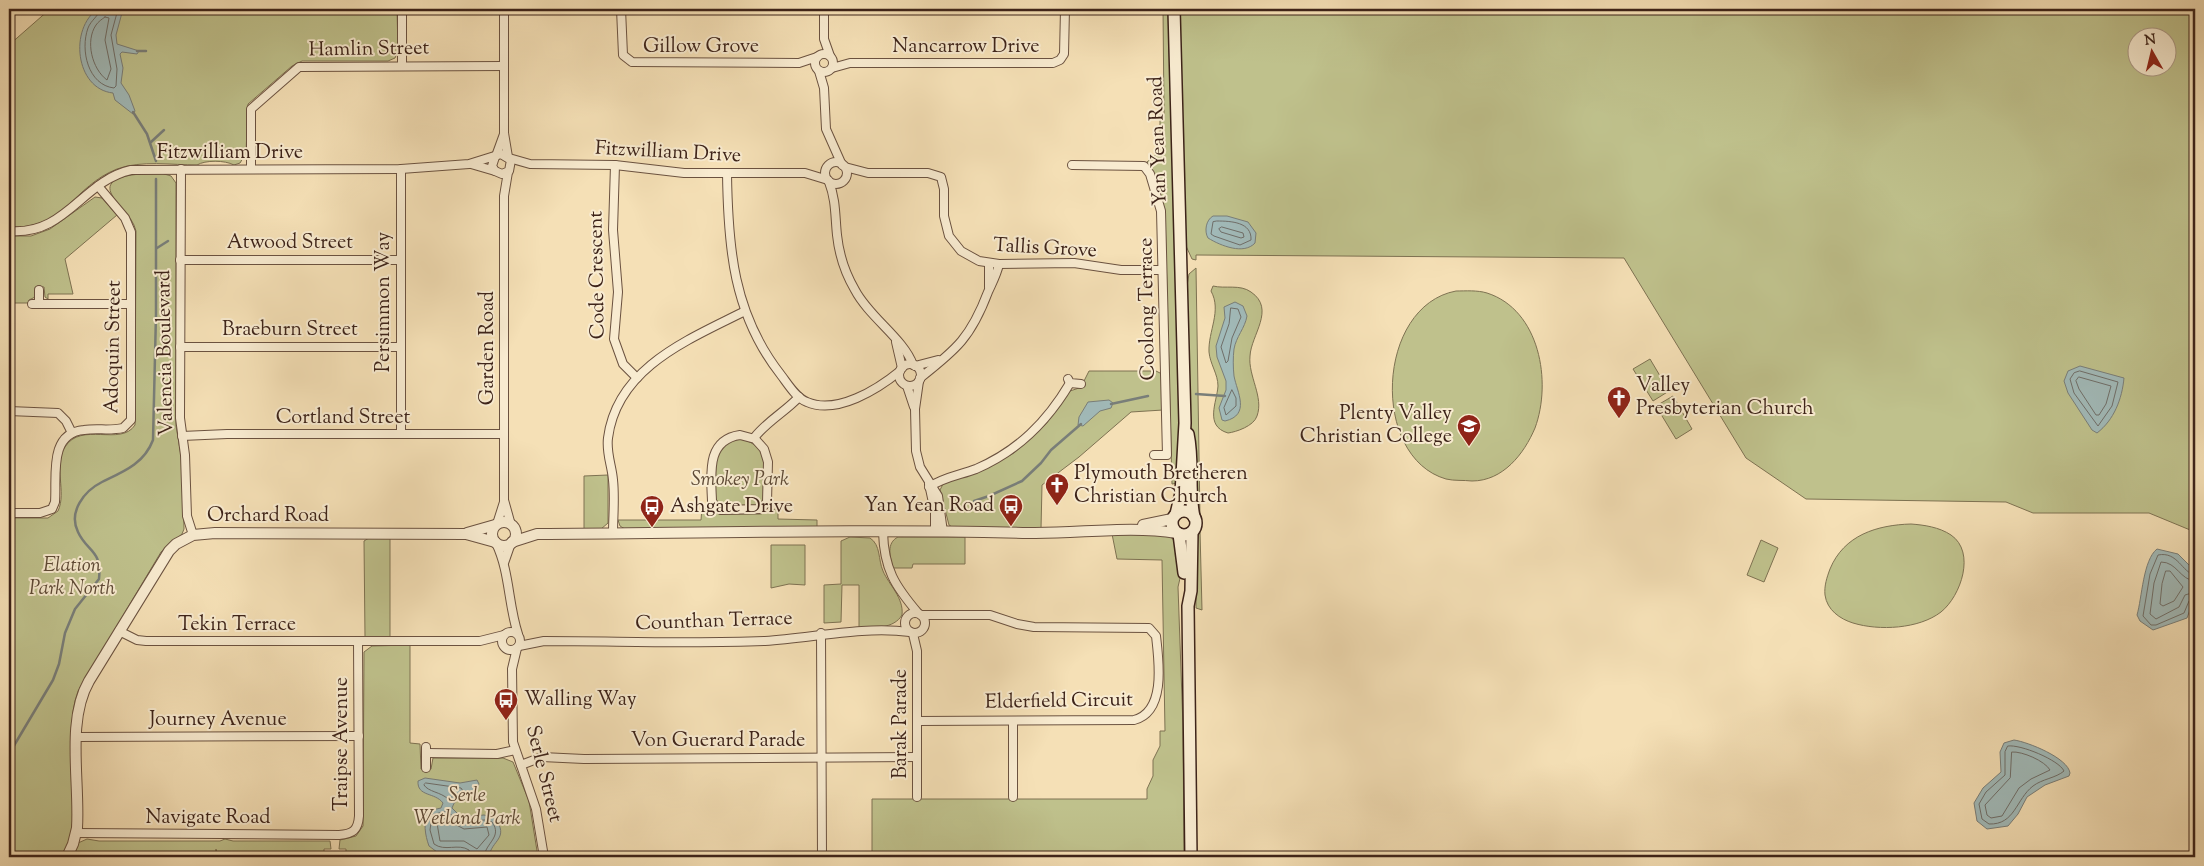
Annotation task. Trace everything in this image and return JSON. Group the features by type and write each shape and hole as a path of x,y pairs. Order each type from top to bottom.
{"main road":[{"name":"Yan Yean Road","path":"1174,9 1185,423 1181,493 1174,517"},
{"name":"Yan Yean Road","path":"1185,423 1192,461 1190,493 1194,517"},
{"path":"1188,606 1191,592 1192,532 1196,523 1194,517 1185,511 1174,517 1172,525 1178,534 1183,559 1184,587 1188,606 1191,857"},
{"path":"1178,534 1186,535 1192,532"}],"street":[{"path":"402,9 402,65"},
{"path":"504,9 504,132 511,163 509,171 502,174 496,172 492,166 504,132"},
{"name":"Gillow Grove","path":"621,9 623,55 632,62 799,63 818,70"},
{"path":"824,9 824,38 815,64 824,88 825,120 830,143 828,166 825,174 836,204 839,247 850,280 865,307 903,348 914,366 920,371 915,409 917,459 930,484 939,532"},
{"name":"Nancarrow Drive","path":"831,57 850,63 1053,63 1060,60 1064,54 1065,9"},
{"path":"824,38 831,57 831,69 824,88"},
{"path":"818,56 824,54 831,57"},
{"name":"Gillow Grove","path":"799,63 818,56"},
{"name":"Nancarrow Drive","path":"831,69 850,63"},
{"name":"Hamlin Street","path":"251,169 252,109 296,68 309,66 402,65 504,66"},
{"path":"818,70 826,72 831,69"},
{"path":"830,143 844,166 846,174 836,204"},
{"path":"495,157 501,154 509,157"},
{"name":"Fitzwilliam Drive","path":"9,231 28,231 48,225 98,186 117,174 146,169 401,169 469,164 495,157"},
{"name":"Fitzwilliam Drive","path":"509,157 530,164 615,165 675,172 805,174 829,181"},
{"path":"828,166 836,162 844,166"},
{"name":"Fitzwilliam Drive","path":"469,164 496,172"},
{"name":"Fitzwilliam Drive","path":"509,171 530,164"},
{"name":"Coolong Terrace","path":"1072,165 1139,164 1147,168 1161,211 1166,455 1154,455"},
{"name":"Code Crescent","path":"615,165 612,230 618,292 614,339 623,364 637,378"},
{"name":"Fitzwilliam Drive","path":"805,174 828,166"},
{"name":"Tallis Grove","path":"844,166 868,173 928,173 941,177 944,189 946,227 954,244 970,257 999,264 1074,263 1121,270 1162,270"},
{"name":"Valencia Boulevard","path":"181,169 180,347 182,436 186,455 187,516 192,535"},
{"name":"Persimmon Way","path":"401,169 401,434"},
{"name":"Garden Road","path":"496,525 504,500 504,196 509,171"},
{"name":"Garden Road","path":"496,172 504,196"},
{"path":"727,173 729,248 745,311 768,357 799,397 814,404 844,404 880,386 901,370 943,359"},
{"name":"Tallis Grove","path":"844,180 868,173"},
{"path":"829,181 837,184 844,180"},
{"name":"Adoquin Street","path":"72,433 85,430 119,429 130,423 130,227 123,215 98,186"},
{"name":"Atwood Street","path":"180,260 400,260"},
{"path":"989,289 990,263"},
{"path":"880,386 914,385 956,349 970,334 981,313 999,264"},
{"path":"39,290 36,304 131,304"},
{"path":"613,534 613,480 608,440 620,404 637,378 670,350 745,311"},
{"path":"895,340 901,370 900,378 915,409"},
{"name":"Braeburn Street","path":"180,347 400,347"},
{"path":"930,484 984,465 1019,444 1045,420 1069,381 1081,384"},
{"path":"754,438 766,423 788,408 799,397"},
{"path":"9,411 58,413 66,421 72,433 63,440 57,453 56,502 52,509 40,514 9,513"},
{"name":"Cortland Street","path":"182,436 504,434"},
{"path":"740,435 754,438 764,449 768,462 766,505 758,510 717,509 713,505 712,492 712,462 716,448 720,443 732,436 740,435"},
{"name":"Garden Road","path":"504,500 512,525"},
{"path":"1125,529 1174,517"},
{"path":"358,641 480,641 511,650 518,647 521,641 511,612 504,563 492,532 496,525 506,522 537,534"},
{"name":"Orchard Road","path":"466,534 496,525"},
{"path":"504,563 516,533 512,525"},
{"path":"496,542 504,546 537,534 883,532 1050,534 1125,529 1178,534"},
{"path":"883,532 886,565 903,595 919,614 924,627 911,633 905,628 903,595"},
{"name":"Orchard Road","path":"67,857 76,833 78,711 83,690 169,550 176,544 192,535 214,533 466,534 496,542"},
{"path":"505,647 502,641 511,612"},
{"path":"905,620 911,614 919,614"},
{"name":"Elderfield Circuit","path":"917,720 1127,721 1144,716 1152,709 1157,694 1155,634 1145,628 1034,627 1016,624 998,616 919,614"},
{"name":"Elderfield Circuit","path":"924,627 950,614"},
{"name":"Counthan Terrace","path":"885,631 905,620"},
{"name":"Barak Parade","path":"917,797 917,651 924,627"},
{"name":"Tekin Terrace","path":"119,631 137,640 146,641 358,641"},
{"name":"Counthan Terrace","path":"518,635 544,641 766,641 821,634 885,631 911,633"},
{"path":"480,641 510,632 518,635"},
{"name":"Barak Parade","path":"911,633 917,651"},
{"path":"821,634 822,857"},
{"name":"Traipse Avenue","path":"339,835 352,833 358,822 358,641"},
{"name":"Counthan Terrace","path":"518,647 544,641"},
{"name":"Serle Street","path":"505,647 512,669"},
{"name":"Serle Street","path":"518,647 512,669 513,735 515,750 536,809 544,857"},
{"path":"1013,797 1014,721"},
{"name":"Journey Avenue","path":"77,737 359,736"},
{"path":"426,768 426,750 497,754 515,750"},
{"name":"Von Guerard Parade","path":"521,765 549,757 584,759 917,757"},
{"name":"Navigate Road","path":"76,833 339,835"}],"green space":[{"path":"50,9 397,9 398,51 395,58 388,61 302,61 292,66 248,104 246,153 240,163 234,165 215,161 197,165 146,164 126,166 102,176 56,214 43,222 28,226 9,227 9,45"},
{"path":"1163,9 1168,9 1180,428 1179,483 1172,484 1165,215 1153,171 1147,162 1160,151 1160,114 1164,114"},
{"path":"1179,9 2195,9 2195,532 2149,513 2033,513 2006,502 1806,499 1746,458 1624,258 1196,255 1196,260 1192,259 1186,246"},
{"name":"Elation Park North","path":"161,173 171,176 176,183 176,426 182,461 184,529 182,534 161,552 78,691 73,711 72,732 73,819 69,839 62,857 9,857 9,518 48,518 58,511 61,496 60,462 65,447 72,439 90,434 120,434 129,431 135,425 136,231 131,220 111,193 110,186 120,178 138,174"},
{"path":"95,197 102,198 117,215 65,259 73,294 48,294 48,299 45,297 44,287 35,287 35,297 29,300 29,303 15,303 9,308 9,236 31,236 50,229"},
{"path":"1196,268 1200,517 1197,515 1190,420 1187,286 1189,274"},
{"path":"1213,286 1237,287 1247,290 1258,299 1262,306 1262,314 1250,356 1251,371 1259,401 1259,409 1255,420 1249,426 1228,433 1216,425 1214,419 1214,406 1218,386 1209,352 1210,336 1215,314 1214,299 1211,291"},
{"path":"1456,291 1487,293 1505,302 1519,315 1530,331 1537,350 1541,370 1540,410 1530,438 1511,464 1503,471 1483,480 1446,479 1421,465 1404,442 1395,414 1392,382 1398,351 1410,324 1429,302"},
{"path":"1650,359 1669,391 1653,401 1633,369"},
{"path":"1089,371 1156,371 1162,374 1163,410 1131,412 1079,457 1042,485 1041,529 954,528 949,525 940,490 944,482 992,465 1014,453 1045,425 1070,391 1085,386 1084,381"},
{"path":"1673,396 1692,429 1676,439 1656,406"},
{"name":"Smokey Park","path":"740,439 750,442 762,454 765,471 764,500 757,506 721,506 715,498 716,456 727,442"},
{"path":"608,475 608,523 601,529 584,529 584,476"},
{"path":"702,507 720,514 761,514 778,508 778,519 817,520 817,529 625,529 620,526 618,520 701,520"},
{"path":"1911,524 1942,530 1959,543 1963,552 1963,574 1955,596 1948,605 1932,618 1922,622 1886,628 1863,626 1848,621 1835,613 1826,600 1825,585 1836,557 1853,540 1863,534 1886,527"},
{"path":"1200,531 1202,610 1196,608 1196,535"},
{"path":"1112,534 1168,535 1175,541 1181,574 1178,587 1183,727 1184,857 872,857 872,799 1147,799 1147,789 1153,776 1153,760 1160,746 1160,731 1165,731 1162,560 1117,559"},
{"path":"850,537 870,538 874,541 878,549 881,567 901,603 902,615 894,623 883,627 859,628 859,585 842,585 841,622 824,623 824,585 841,584 841,541"},
{"path":"898,537 965,537 965,564 913,564 912,568 893,568 890,547"},
{"path":"369,538 390,538 390,637 365,637 364,541"},
{"path":"1761,540 1778,548 1764,582 1747,575"},
{"path":"771,545 805,545 805,585 789,584 771,588"},
{"name":"Serle Wetland Park","path":"410,645 410,743 420,744 421,769 431,769 433,758 503,758 513,762 529,801 538,857 346,857 346,849 339,849 340,840 356,836 363,826 364,652 372,646"},
{"path":"87,839 99,841 220,841 225,839 233,841 330,841 331,849 324,849 324,857 218,857 216,849 215,857 72,857 78,843"}],"water":[{"path":"98,9 123,9 116,35 117,44 139,51 137,54 122,52 120,54 123,68 121,83 129,95 135,111 133,114 115,100 113,93 100,89 91,81 84,70 80,57 80,43 83,30 89,18"},
{"path":"1213,216 1227,216 1248,222 1256,233 1255,243 1250,247 1239,249 1219,244 1208,238 1206,226"},
{"path":"1235,302 1243,306 1247,316 1234,352 1234,376 1240,408 1238,414 1225,421 1222,420 1219,408 1226,390 1226,381 1217,357 1216,346 1225,318 1224,307"},
{"path":"2080,366 2124,378 2116,408 2108,422 2097,433 2092,430 2068,393 2064,381 2068,371"},
{"path":"1109,400 1113,403 1111,408 1100,411 1083,426 1078,425 1079,417 1088,402"},
{"path":"2157,549 2178,554 2193,569 2195,596 2187,618 2153,630 2140,621 2137,615 2146,570 2152,554"},
{"path":"2014,740 2037,747 2055,756 2068,767 2070,773 2069,776 2045,785 2027,797 2018,814 2008,826 1987,829 1977,821 1974,803 1983,788 2001,772 2000,752 2004,743"},
{"path":"425,778 460,783 477,780 479,784 477,789 457,801 452,808 461,817 484,815 495,818 501,831 490,851 489,857 466,857 465,853 461,852 437,852 429,846 425,829 426,815 428,811 441,808 443,803 436,797 420,790 418,781"}],"waterway":[{"path":"137,51 146,51"},
{"path":"133,112 147,134 156,161"},
{"path":"151,142 164,130"},
{"path":"9,754 53,680 59,664 65,633 75,609 99,579 96,556 82,539 75,524 76,510 84,497 95,486 125,471 138,461 153,440 156,314 156,179"},
{"path":"157,248 168,241"},
{"path":"1196,394 1225,396"},
{"path":"1111,404 1148,396"},
{"path":"974,501 1022,481 1041,463 1051,450 1081,424"}],"place":[{"name":"Valley Presbyterian Church","path":"1619,419"},
{"name":"Plenty Valley Christian College","path":"1469,447"},
{"name":"Plymouth Bretheren Christian Church","path":"1057,506"},
{"name":"Yan Yean Road","path":"1011,527"},
{"name":"Ashgate Drive","path":"652,528"},
{"name":"Walling Way","path":"506,721"}]}
